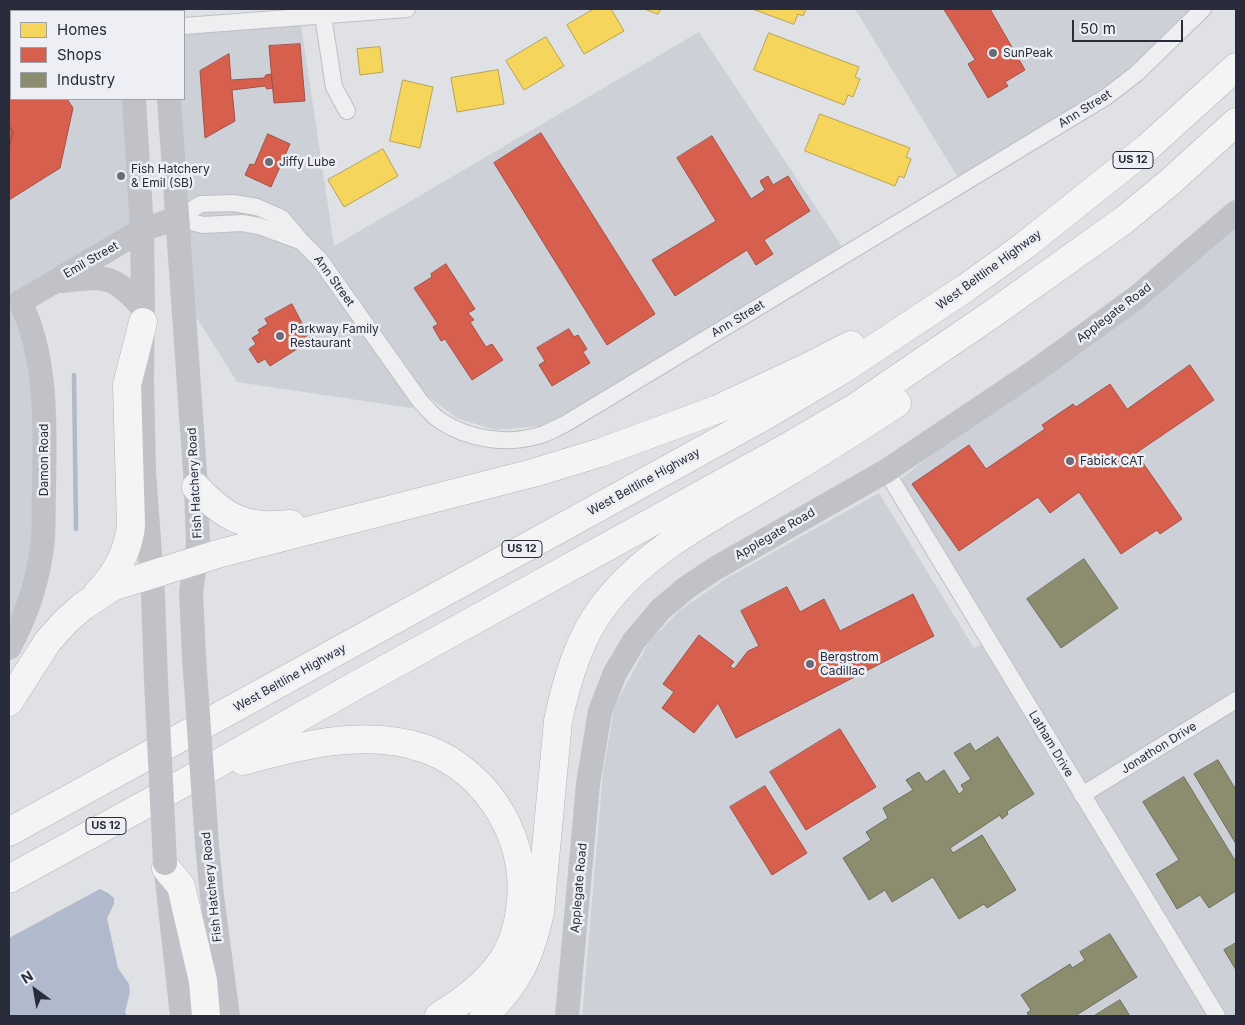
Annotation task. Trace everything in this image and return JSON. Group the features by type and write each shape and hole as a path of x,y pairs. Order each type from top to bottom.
{"highway":[{"name":"West Beltline Highway","path":"9,832 768,414 842,370 967,287 1024,246 1148,147 1236,67"},
{"name":"US 12","path":"9,879 776,454 856,407 995,312 1124,220 1170,182 1236,122"},
{"path":"484,1016 513,985 525,964 534,937 540,912 558,721 564,692 575,660 604,605 635,572 660,550 837,443 940,374 1002,325 1124,220"},
{"path":"82,607 112,587 221,553 542,470 629,442 718,409 858,342 946,293 1024,246"},
{"path":"9,702 48,641 66,621 98,592 115,572 124,555 130,526 127,385 143,315"},
{"path":"196,487 210,502 232,518 266,527 430,499"},
{"path":"203,772 309,745 338,740 368,740 397,742 424,749 444,758 480,784 494,801 507,822 515,847 522,899 518,923 508,951 493,974 475,992 439,1016"},
{"path":"165,866 181,886 203,981 206,1016"}],"main road":[{"path":"134,100 142,230 144,472 152,575 165,866 182,1016"},
{"name":"Fish Hatchery Road","path":"169,100 196,487 198,544 191,592 194,658 210,874 228,1016"},
{"name":"Applegate Road","path":"567,1016 588,784 600,711 615,673 634,641 661,609 686,588 716,568 886,471 1038,369 1137,297 1236,212"},
{"name":"Emil Street","path":"14,305 142,230 177,218"},
{"path":"55,281 96,277 112,280 127,291 143,315"},
{"name":"Damon Road","path":"9,648 23,619 35,583 42,553 44,434 42,382 31,327 14,305"}],"street":[{"path":"185,26 407,9"},
{"name":"Ann Street","path":"177,218 202,204 243,204 257,207 282,218 320,260 420,401 438,418 454,429 472,436 496,440 520,439 544,434 565,424 1106,98 1136,74 1203,9"},
{"path":"323,16 334,87 347,111"},
{"name":"Latham Drive","path":"886,471 1217,1016"},
{"name":"Jonathon Drive","path":"1082,795 1236,700"}],"shaded area":[{"path":"9,9 128,9 10,10 10,100 134,100 142,230 20,302 28,318 43,526 9,648"},
{"path":"855,9 1203,9 1136,74 962,184"},
{"path":"300,18 334,246 699,32 847,254 565,424 495,430 457,418 429,397 411,408 237,382 182,294 169,100 185,100 185,26"},
{"path":"1236,212 1236,1016 582,1016 603,773 614,707 649,642 680,610 727,578 879,493 974,648 997,637 901,479"}],"water":[{"path":"100,889 114,898 114,904 107,918 118,968 129,984 130,992 125,1012 127,1016 9,1016 9,938"}],"building: Homes":[{"path":"594,9 611,9 624,31 584,54 567,25"},
{"path":"645,9 661,9 658,14"},
{"path":"753,9 806,9 803,16 798,14 794,24"},
{"path":"769,33 859,67 855,77 860,79 853,97 848,95 844,105 754,70"},
{"path":"546,37 564,66 524,90 506,61"},
{"path":"380,47 383,72 360,75 357,49"},
{"path":"498,70 504,104 457,112 451,78"},
{"path":"403,80 433,87 420,148 390,141"},
{"path":"820,114 910,148 906,157 911,159 904,178 899,176 895,186 805,151"},
{"path":"383,149 398,176 344,207 328,180"}],"building: Shops":[{"path":"9,9 22,9 10,10 9,17"},
{"name":"SunPeak","path":"944,9 990,9 1025,70 1005,82 1008,86 988,98 968,64 975,60"},
{"path":"300,44 305,101 274,103 269,46"},
{"path":"229,54 231,80 264,78 266,75 271,74 273,88 267,89 265,86 232,90 235,121 205,138 200,71"},
{"path":"9,80 10,100 68,100 73,108 60,168 9,200 9,148 13,132 9,125"},
{"path":"9,125 13,132 9,148"},
{"path":"541,133 655,314 607,345 494,163"},
{"name":"Jiffy Lube","path":"268,134 290,144 271,187 245,175 250,164 254,165"},
{"path":"712,136 751,199 765,190 760,181 768,176 773,185 788,176 810,211 764,240 773,254 756,265 747,250 675,296 652,260 716,221 677,158"},
{"path":"446,264 475,309 468,313 474,320 470,322 486,347 492,344 503,360 472,380 445,339 441,341 433,327 438,324 414,288 432,277 431,274"},
{"name":"Parkway Family Restaurant","path":"292,304 308,335 294,344 297,349 270,366 265,359 258,363 249,349 256,344 252,338 260,333 258,330 268,324 265,319"},
{"path":"569,329 574,337 578,335 587,349 583,352 590,363 552,386 539,365 545,361 537,348"},
{"name":"Fabick CAT","path":"1190,365 1214,400 1136,453 1182,519 1160,534 1157,530 1121,554 1079,492 1050,513 1038,497 959,551 912,484 969,445 986,469 1045,429 1042,425 1073,404 1076,407 1110,384 1127,409"},
{"name":"Bergstrom Cadillac","path":"787,587 800,612 824,599 840,631 913,594 934,636 736,738 718,703 694,733 662,708 674,692 663,684 699,635 734,662 730,666 734,669 748,651 759,646 741,611"},
{"path":"840,729 876,787 806,830 770,772"},
{"path":"765,786 807,853 772,875 730,807"}],"building: Industry":[{"path":"1084,559 1118,608 1061,648 1027,599"},
{"path":"998,737 1034,794 1007,811 1008,814 1002,819 1000,815 950,848 953,853 982,835 1016,890 987,908 984,904 959,919 933,877 892,902 885,890 869,900 843,858 871,840 866,832 888,818 883,808 913,790 906,780 919,772 926,782 944,770 959,794 964,790 961,785 971,779 954,753 970,743 975,751"},
{"path":"1218,760 1236,790 1236,844 1194,774"},
{"path":"1184,777 1236,862 1236,891 1209,908 1200,895 1177,909 1156,874 1179,860 1143,802"},
{"path":"1110,934 1137,977 1075,1016 1029,1016 1027,1013 1031,1010 1021,995 1070,964 1072,968 1085,960 1080,952"},
{"path":"1236,943 1236,970 1224,950"},
{"path":"1120,1000 1130,1016 1094,1016"}],"waterway":[{"path":"74,375 76,529"}],"place":[{"name":"SunPeak","path":"993,53"},
{"name":"Jiffy Lube","path":"269,162"},
{"name":"Fish Hatchery & Emil (SB)","path":"121,176"},
{"name":"Parkway Family Restaurant","path":"280,336"},
{"name":"Fabick CAT","path":"1070,461"},
{"name":"Bergstrom Cadillac","path":"810,664"}]}
